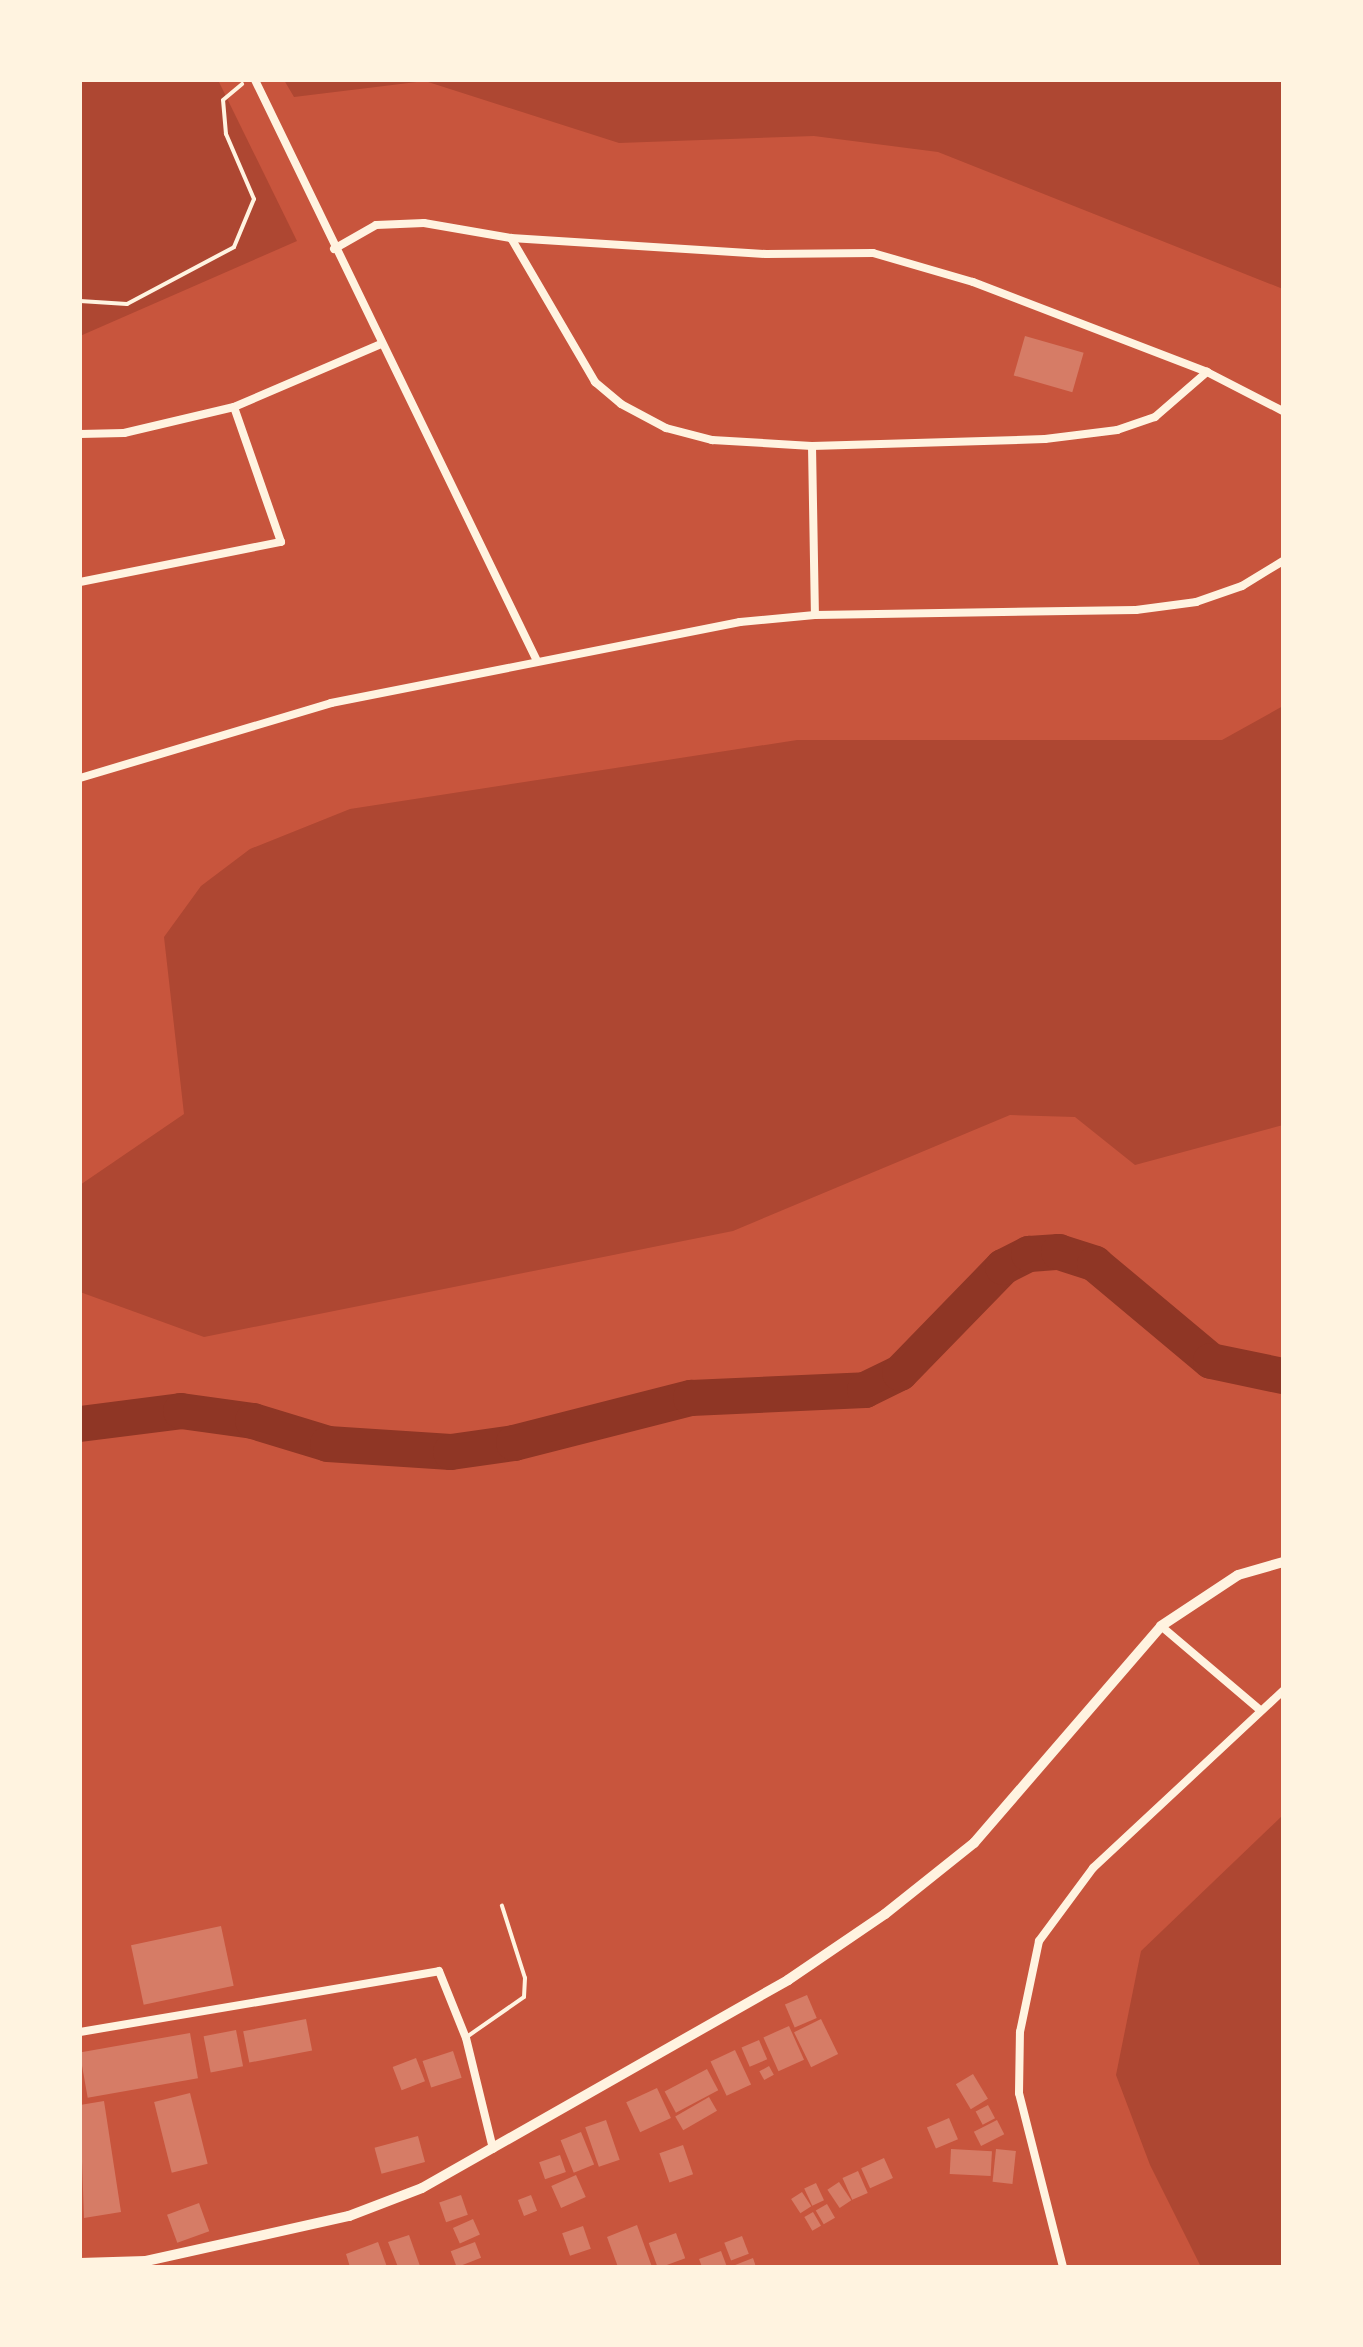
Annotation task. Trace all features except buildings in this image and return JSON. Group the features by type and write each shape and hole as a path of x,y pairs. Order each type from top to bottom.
{"street":[{"path":"255,80 334,249 536,659"},
{"path":"334,249 376,225 424,223 511,238 766,254 873,253 973,282 1207,372 1283,411"},
{"path":"511,238 595,382 621,404 666,428 712,440 812,446 1045,439 1117,430 1155,417 1207,372"},
{"path":"80,434 124,433 234,407 381,344"},
{"path":"80,582 281,542 234,407"},
{"path":"812,446 815,615"},
{"path":"80,778 331,703 536,659 740,622 815,615 1136,610 1196,602 1242,586 1283,561"},
{"path":"80,2263 146,2261 349,2216 422,2188 788,1980 885,1914 974,1843 1161,1626 1238,1575 1283,1562"},
{"path":"1161,1626 1260,1710"},
{"path":"1063,2267 1019,2093 1020,2032 1039,1941 1093,1868 1283,1691"},
{"path":"80,2032 439,1971 466,2038 493,2149"}],"lane":[{"path":"466,2038 524,1997 525,1978 502,1906"}],"path":[{"path":"80,301 127,304 234,247 254,199 226,134 223,100 246,80"}],"shaded area":[{"path":"80,80 218,80 297,241 80,336"},
{"path":"284,80 1283,80 1283,289 938,152 814,136 619,143 425,81 294,97"},
{"path":"1283,706 1283,1125 1135,1165 1075,1117 1010,1115 733,1231 204,1337 80,1292 80,1185 184,1114 164,937 201,886 250,849 350,809 797,740 1222,740"},
{"path":"1283,1815 1283,2267 1201,2267 1150,2165 1116,2075 1141,1951"}],"waterway":[{"path":"80,1424 181,1411 253,1421 328,1444 451,1452 514,1443 691,1398 865,1390 900,1373 1003,1267 1029,1254 1059,1252 1095,1264 1211,1361 1283,1376"}]}
